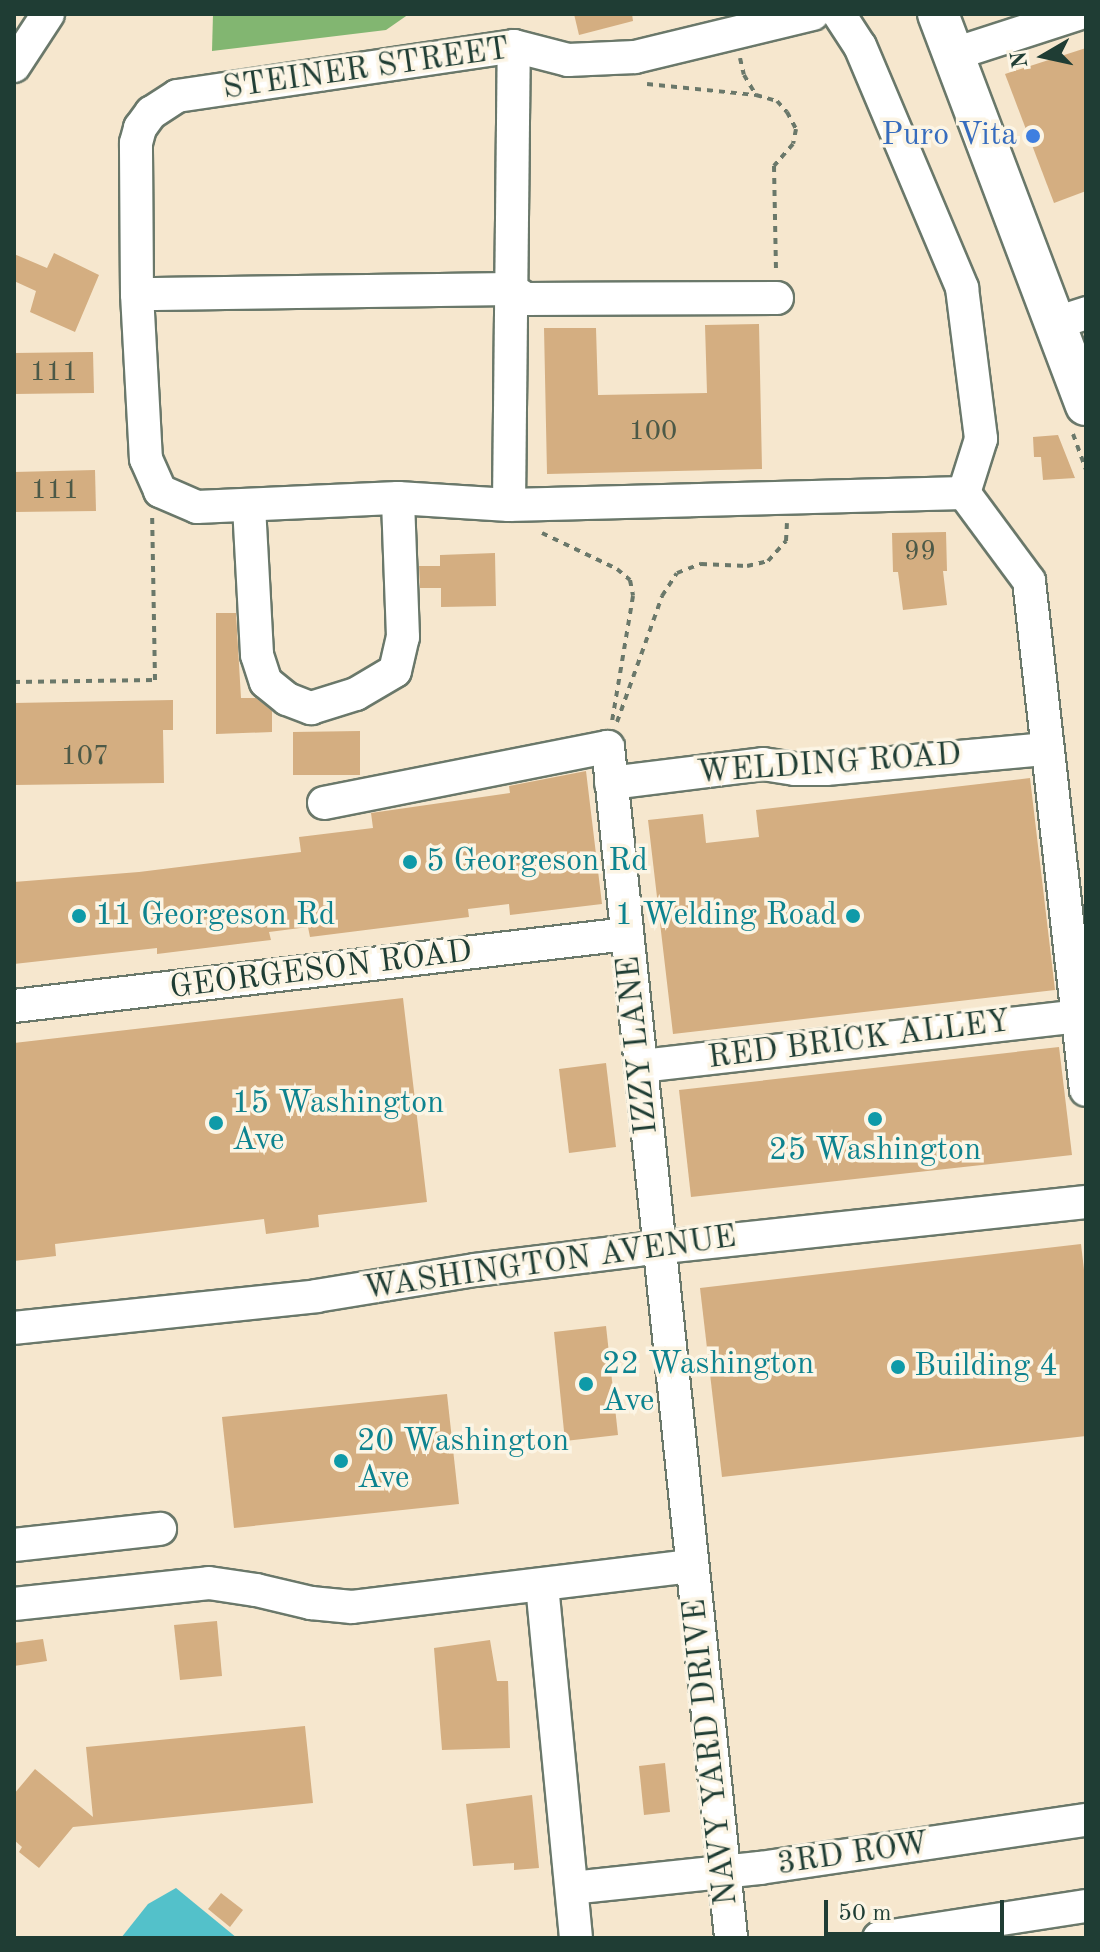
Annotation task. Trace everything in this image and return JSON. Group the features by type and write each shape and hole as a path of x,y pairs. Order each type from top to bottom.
{"main road":[{"path":"938,14 1071,318 1086,405"}],"street":[{"path":"14,66 48,14"},
{"name":"STEINER STREET","path":"160,491 146,459 137,294 136,143 140,128 162,104 177,96 514,46 568,60 635,57 813,14"},
{"path":"839,14 860,46 962,288 981,439 964,493"},
{"path":"954,54 1078,14"},
{"path":"509,505 514,46"},
{"path":"137,294 510,289 526,299 777,298"},
{"path":"160,491 197,507 398,498 509,505 964,493"},
{"path":"964,493 1029,581 1086,1090"},
{"path":"249,506 257,655 266,682 287,699 311,708 356,694 395,671 403,637 398,498"},
{"path":"324,803 608,747"},
{"name":"IZZY LANE","path":"608,747 660,1248"},
{"name":"WELDING ROAD","path":"611,783 763,764 795,769 826,769 1047,749"},
{"name":"GEORGESON ROAD","path":"14,1006 627,934"},
{"name":"RED BRICK ALLEY","path":"641,1066 1078,1016"},
{"name":"WASHINGTON AVENUE","path":"14,1328 316,1296 475,1270 660,1248 1086,1202"},
{"name":"NAVY YARD DRIVE","path":"660,1248 731,1938"},
{"path":"14,1545 160,1529"},
{"name":"NAVY YARD DRIVE","path":"14,1604 209,1583 311,1603 352,1607 692,1566"},
{"path":"542,1585 576,1938"},
{"name":"3RD ROW","path":"572,1888 725,1872 1086,1820"},
{"path":"879,1938 1086,1906"}],"path":[{"path":"735,32 744,75 756,95"},
{"path":"634,83 756,95 777,101 796,129 793,144 774,166 777,298"},
{"path":"14,682 155,680 150,522 160,491"},
{"path":"608,747 662,596 677,573 701,564 747,566 768,561 786,541 789,498"},
{"path":"509,505 510,518 617,569 630,580 633,596 608,747"}],"green space":[{"path":"213,14 409,14 386,30 212,51"}],"water":[{"path":"176,1888 237,1938 121,1938 148,1904"}],"building":[{"path":"574,14 632,14 633,21 579,35"},
{"path":"1086,48 1086,191 1054,203 1005,74"},
{"path":"54,253 99,275 75,332 30,312 36,291 14,281 14,254 47,268"},
{"path":"759,324 762,469 547,474 544,328 596,328 598,395 707,393 705,325"},
{"path":"93,352 94,393 14,394 14,353"},
{"path":"1058,435 1075,478 1043,480 1041,457 1034,457 1033,437"},
{"path":"95,470 96,511 14,512 14,472"},
{"path":"946,532 947,571 943,571 947,605 903,610 898,572 893,572 892,533"},
{"path":"495,553 496,606 441,607 441,588 420,588 419,566 440,566 440,555"},
{"path":"216,613 236,613 241,698 256,698 272,711 272,732 216,734"},
{"path":"173,700 173,730 163,730 164,783 14,785 14,703"},
{"path":"360,731 360,775 293,775 293,732"},
{"name":"5 Georgeson Rd","path":"586,771 602,904 510,915 509,904 468,909 469,917 310,937 308,927 269,932 271,940 157,954 157,948 14,964 14,882 139,872 301,852 299,837 373,828 371,813 510,793 509,786"},
{"name":"1 Welding Road","path":"1030,778 1055,990 673,1034 648,820 703,814 706,843 759,837 756,810"},
{"name":"15 Washington Ave","path":"403,998 427,1202 318,1215 319,1227 266,1234 264,1219 55,1244 56,1256 14,1261 14,1043"},
{"name":"25 Washington","path":"1059,1047 1072,1155 691,1197 679,1090"},
{"path":"606,1063 616,1147 569,1153 559,1069"},
{"name":"Building 4","path":"1081,1244 1086,1287 1086,1436 722,1477 700,1288"},
{"name":"22 Washington Ave","path":"606,1326 618,1435 565,1441 554,1332"},
{"name":"20 Washington Ave","path":"447,1394 459,1504 234,1528 222,1417"},
{"path":"217,1621 222,1676 180,1680 174,1625"},
{"path":"43,1639 47,1661 14,1666 14,1643"},
{"path":"490,1640 497,1681 508,1681 510,1748 442,1750 434,1648"},
{"path":"305,1726 313,1803 73,1827 39,1868 19,1852 22,1847 14,1840 14,1794 35,1769 93,1817 86,1747"},
{"path":"665,1763 670,1812 644,1815 639,1766"},
{"path":"532,1795 539,1868 514,1870 514,1863 473,1866 466,1804"},
{"path":"221,1893 243,1910 230,1927 208,1909"}],"place":[{"name":"Puro Vita","path":"1033,136"},
{"name":"5 Georgeson Rd","path":"410,862"},
{"name":"11 Georgeson Rd","path":"79,916"},
{"name":"1 Welding Road","path":"853,916"},
{"name":"25 Washington","path":"875,1119"},
{"name":"15 Washington Ave","path":"216,1123"},
{"name":"Building 4","path":"898,1367"},
{"name":"22 Washington Ave","path":"586,1384"},
{"name":"20 Washington Ave","path":"341,1461"}]}
